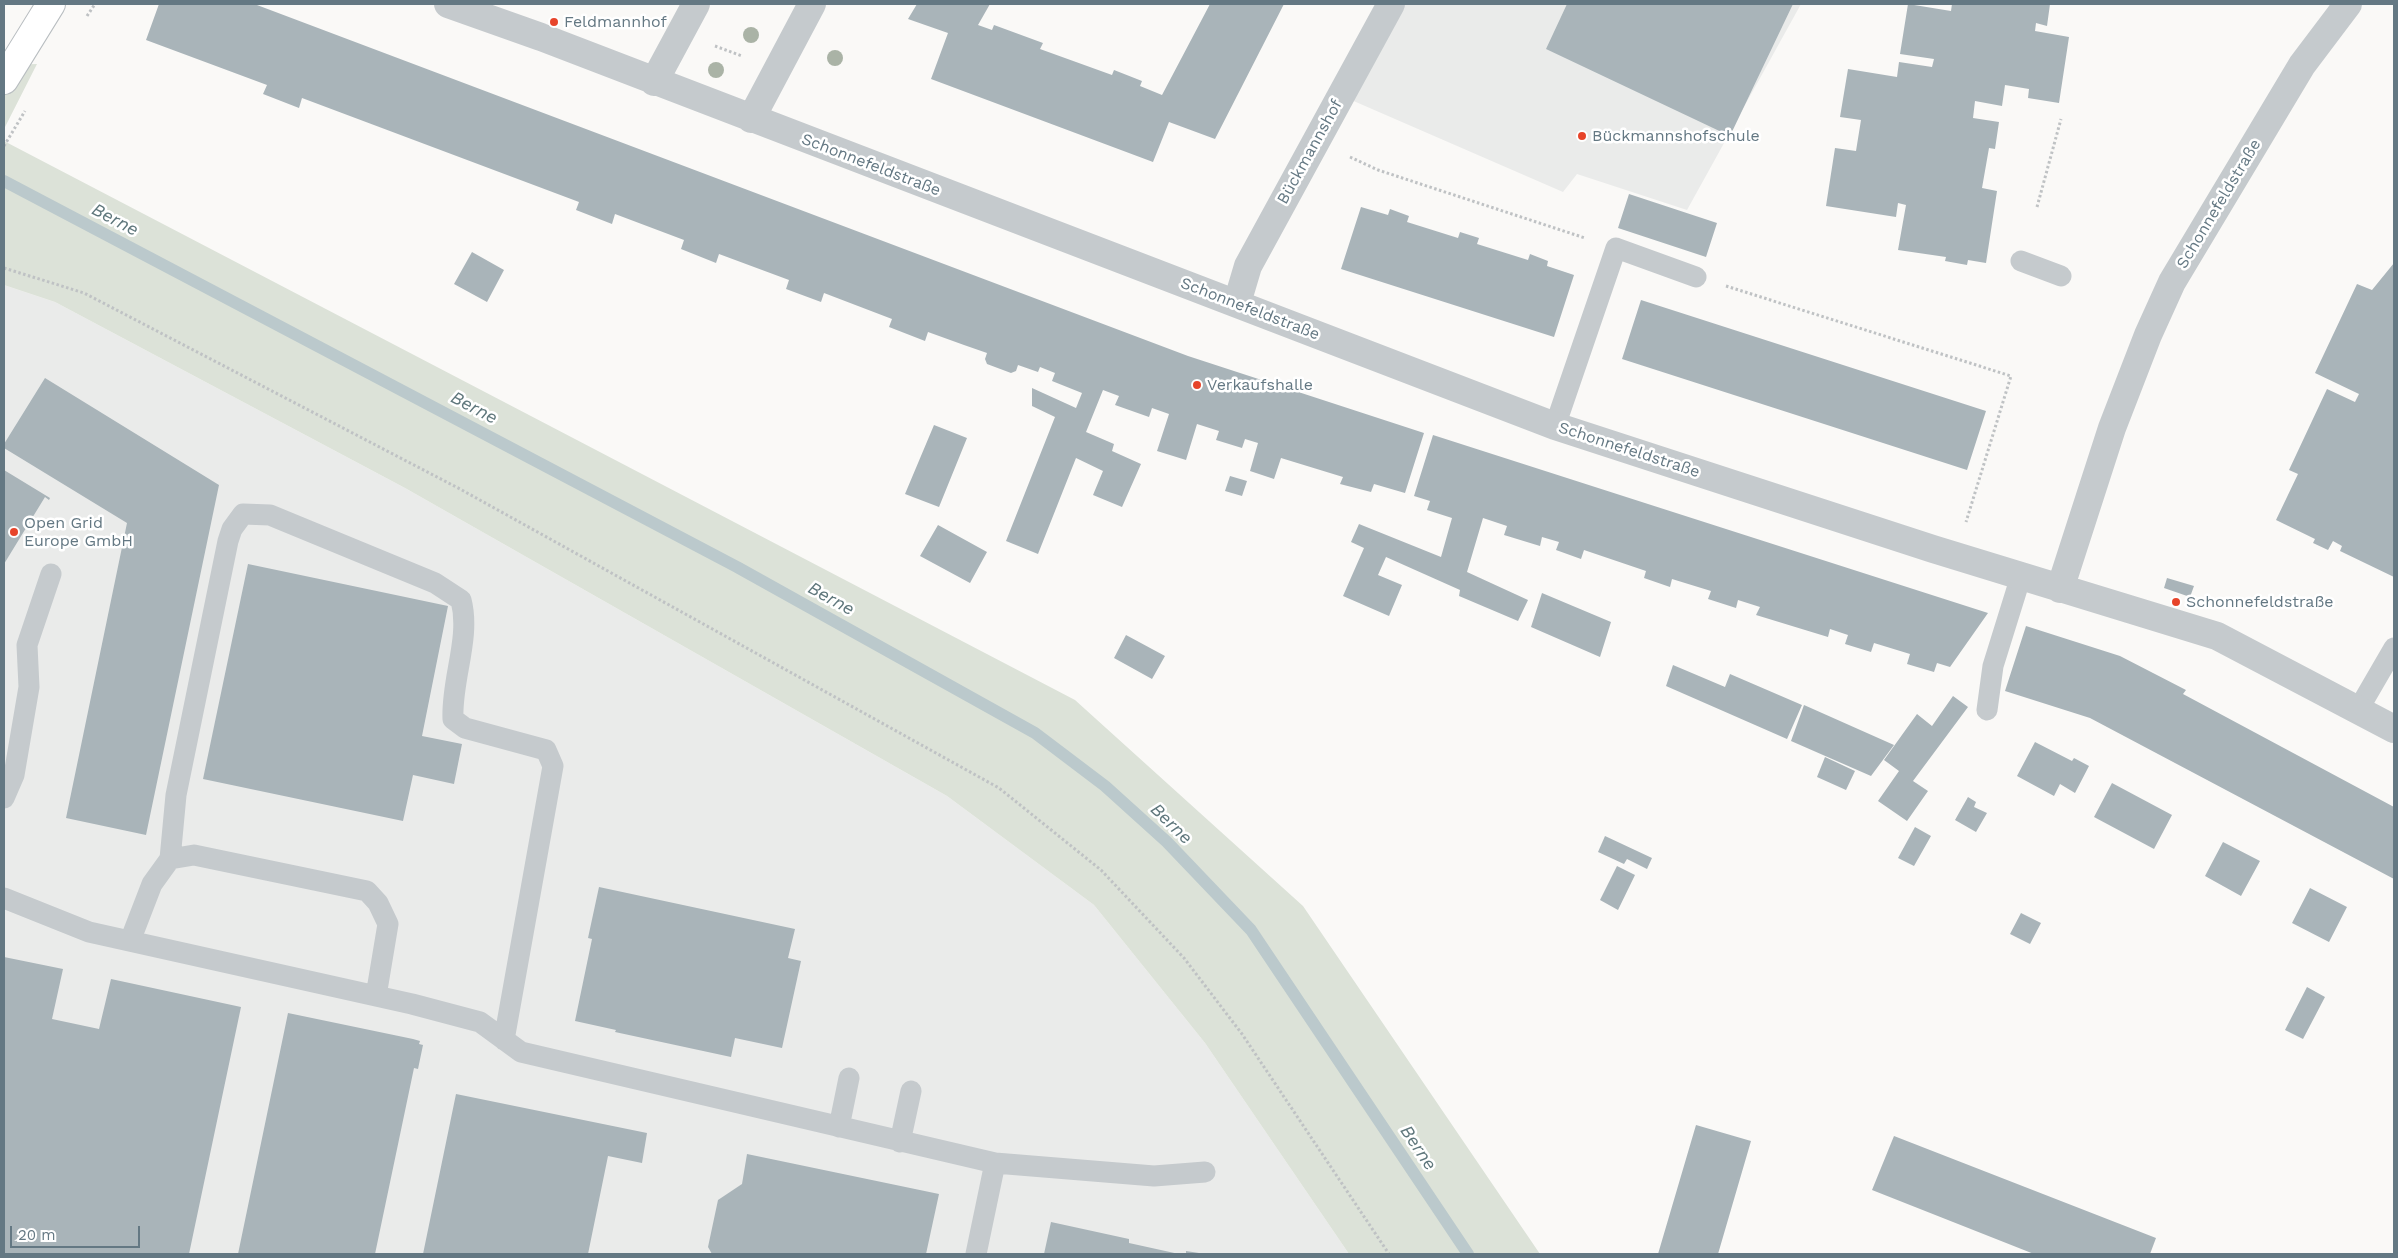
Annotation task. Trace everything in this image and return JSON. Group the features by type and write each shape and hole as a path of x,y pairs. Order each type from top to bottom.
{"main road":[{"path":"4,80 50,4"}],"street":[{"name":"Schonnefeldstraße","path":"448,4 541,37 654,82 1555,426 2060,589 2167,619 2217,636 2394,729"},
{"path":"654,82 696,4"},
{"path":"751,119 812,4"},
{"name":"Bückmannshof","path":"1236,303 1248,266 1391,4"},
{"name":"Schonnefeldstraße","path":"2060,589 2112,428 2148,335 2172,282 2302,65 2348,4"}],"lane":[{"path":"1555,426 1616,248 1696,276"},
{"path":"2021,261 2061,276"},
{"path":"130,941 152,884 170,859 176,795 228,541 232,529 243,514 270,515 436,583 461,600 466,616 452,701 454,720 465,728 546,750 553,766 504,1040"},
{"path":"4,798 14,775 29,686 27,645 51,574"},
{"path":"1988,710 1992,666 2021,576"},
{"path":"2358,710 2394,648"},
{"path":"170,859 194,855 367,891 378,903 388,924 376,996"},
{"path":"4,898 89,932 376,996 480,1022 521,1052 900,1142 995,1163 1154,1176 1205,1172"},
{"path":"839,1127 849,1078"},
{"path":"900,1142 911,1091"},
{"path":"976,1254 995,1163"}],"path":[{"path":"679,34 777,70"},
{"path":"2038,208 2061,119"},
{"path":"4,146 13,130"},
{"path":"1315,141 1378,170 1616,248"},
{"path":"4,268 84,293 146,324 460,489 999,788 1101,870 1184,958 1242,1034 1389,1254"},
{"path":"1696,276 2011,376 1956,556"}],"shaded area":[{"name":"Bückmannshofschule","path":"1401,4 1801,4 1687,210 1577,174 1563,192 1349,99"},
{"path":"37,64 4,129 4,65"},
{"path":"4,141 1075,700 1303,906 1540,1254 1349,1254 1205,1043 1094,905 947,796 405,488 55,302 4,285"},
{"name":"Open Grid Europe GmbH","path":"4,285 55,302 405,488 947,796 1094,905 1205,1043 1349,1254 4,1254"}],"building":[{"path":"159,4 257,5 1188,356 1424,433 1405,493 1374,484 1371,492 1340,484 1343,477 1281,458 1274,479 1250,471 1258,443 1245,439 1242,448 1216,440 1219,431 1197,424 1186,460 1157,451 1169,414 1152,408 1149,417 1115,405 1119,396 1103,390 1086,432 1114,444 1112,451 1141,464 1122,507 1093,495 1103,471 1076,458 1038,554 1006,541 1055,417 1032,406 1032,388 1076,408 1082,393 1052,381 1055,373 1040,367 1038,372 1018,365 1016,371 1011,373 987,364 985,359 987,353 928,332 925,341 889,327 892,319 824,293 821,302 786,289 789,280 719,254 716,263 681,249 684,240 615,214 612,224 576,210 579,202 302,98 299,108 263,94 267,85 146,40"},
{"path":"917,4 990,4 978,25 992,30 994,25 1043,43 1040,49 1112,75 1114,70 1142,81 1140,86 1162,95 1210,4 1284,4 1215,139 1169,122 1153,162 931,79 948,33 908,19"},
{"path":"1567,4 1793,4 1730,136 1546,49"},
{"path":"1908,4 1951,11 1952,4 2050,4 2047,26 2036,23 2035,31 2069,37 2059,103 2028,98 2029,89 2005,85 2002,106 1975,101 1973,118 1999,122 1995,149 1989,148 1982,188 1997,191 1986,263 1968,260 1967,265 1945,261 1946,257 1898,250 1906,205 1898,203 1896,217 1826,206 1835,148 1856,151 1861,120 1840,117 1848,69 1897,77 1899,62 1932,67 1934,59 1900,54"},
{"path":"1629,194 1717,223 1706,257 1618,228"},
{"path":"1361,207 1388,215 1390,209 1409,216 1407,222 1458,238 1460,232 1479,238 1477,244 1528,260 1530,254 1548,261 1547,266 1574,275 1554,337 1341,269"},
{"path":"472,252 504,270 487,302 454,284"},
{"path":"2394,263 2394,577 2340,551 2342,546 2333,541 2328,550 2313,543 2315,539 2276,520 2298,474 2289,470 2327,389 2355,402 2359,394 2315,373 2357,284 2372,290"},
{"path":"1641,300 1986,411 1967,470 1622,359"},
{"path":"45,378 219,485 146,835 66,818 127,523 4,448 4,444"},
{"path":"934,425 967,438 939,507 905,494"},
{"path":"1433,435 1988,613 1950,667 1937,663 1934,672 1907,664 1910,654 1874,643 1871,652 1845,644 1848,635 1830,629 1828,637 1756,615 1760,607 1738,600 1736,608 1708,599 1711,591 1672,579 1670,587 1644,578 1646,571 1584,550 1581,559 1556,550 1559,542 1542,537 1540,546 1504,535 1507,526 1483,518 1467,572 1528,600 1518,621 1459,596 1460,590 1386,557 1378,575 1402,585 1389,616 1343,596 1364,548 1351,542 1359,524 1441,557 1452,518 1427,510 1430,501 1414,496"},
{"name":"Open Grid Europe GmbH","path":"4,470 50,498 49,500 45,497 4,564"},
{"path":"1230,476 1247,481 1242,496 1225,491"},
{"path":"938,525 987,552 970,583 920,556"},
{"path":"248,564 448,606 422,736 462,744 454,784 413,775 403,821 203,779"},
{"path":"2167,578 2194,586 2190,597 2164,588"},
{"path":"1542,593 1611,622 1600,657 1531,627"},
{"path":"2026,626 2120,656 2186,690 2183,694 2394,807 2394,879 2090,718 2005,691"},
{"path":"1126,635 1165,656 1152,679 1114,658"},
{"path":"1673,665 1725,687 1730,674 1802,705 1787,739 1666,686"},
{"path":"1953,696 1968,707 1913,781 1928,791 1907,821 1878,801 1899,771 1884,760 1917,714 1932,726"},
{"path":"1804,705 1894,745 1871,776 1791,741"},
{"path":"2035,742 2072,761 2074,758 2089,766 2075,793 2060,784 2054,796 2017,776"},
{"path":"1825,757 1855,771 1846,790 1817,777"},
{"path":"2112,783 2172,815 2154,849 2094,817"},
{"path":"1968,797 1976,802 1974,807 1987,813 1976,832 1955,820"},
{"path":"1915,827 1931,836 1914,866 1898,858"},
{"path":"1605,836 1652,858 1647,869 1627,859 1624,864 1598,852"},
{"path":"2223,842 2260,861 2241,896 2205,876"},
{"path":"1617,866 1635,875 1618,910 1600,900"},
{"path":"599,887 795,929 788,958 801,961 782,1048 735,1038 731,1057 615,1032 616,1030 575,1021 592,939 588,938"},
{"path":"2310,888 2347,907 2329,942 2292,923"},
{"path":"2021,913 2041,923 2030,944 2010,934"},
{"path":"4,957 63,969 52,1019 99,1029 111,979 241,1007 189,1254 4,1254"},
{"path":"2307,987 2325,997 2303,1039 2285,1030"},
{"path":"288,1013 413,1039 420,1041 419,1044 423,1045 418,1069 414,1068 375,1254 238,1254"},
{"path":"456,1094 647,1133 642,1163 608,1156 588,1254 423,1254"},
{"path":"1696,1125 1751,1141 1718,1254 1658,1254"},
{"path":"1894,1136 2156,1238 2150,1254 2034,1254 1872,1190"},
{"path":"747,1154 939,1194 926,1254 712,1254 708,1247 718,1200 742,1184"},
{"path":"1051,1222 1129,1239 1129,1243 1179,1254 1044,1254"},
{"path":"1186,1251 1199,1253 1199,1254 1186,1254"}],"waterway":[{"name":"Berne","path":"4,181 737,567 1035,733 1105,786 1167,842 1251,930 1468,1254"}],"place":[{"name":"Feldmannhof","path":"554,22"},
{"name":"Bückmannshofschule","path":"1582,136"},
{"name":"Verkaufshalle","path":"1197,385"},
{"name":"Open Grid Europe GmbH","path":"14,532"},
{"name":"Schonnefeldstraße","path":"2176,602"}]}
